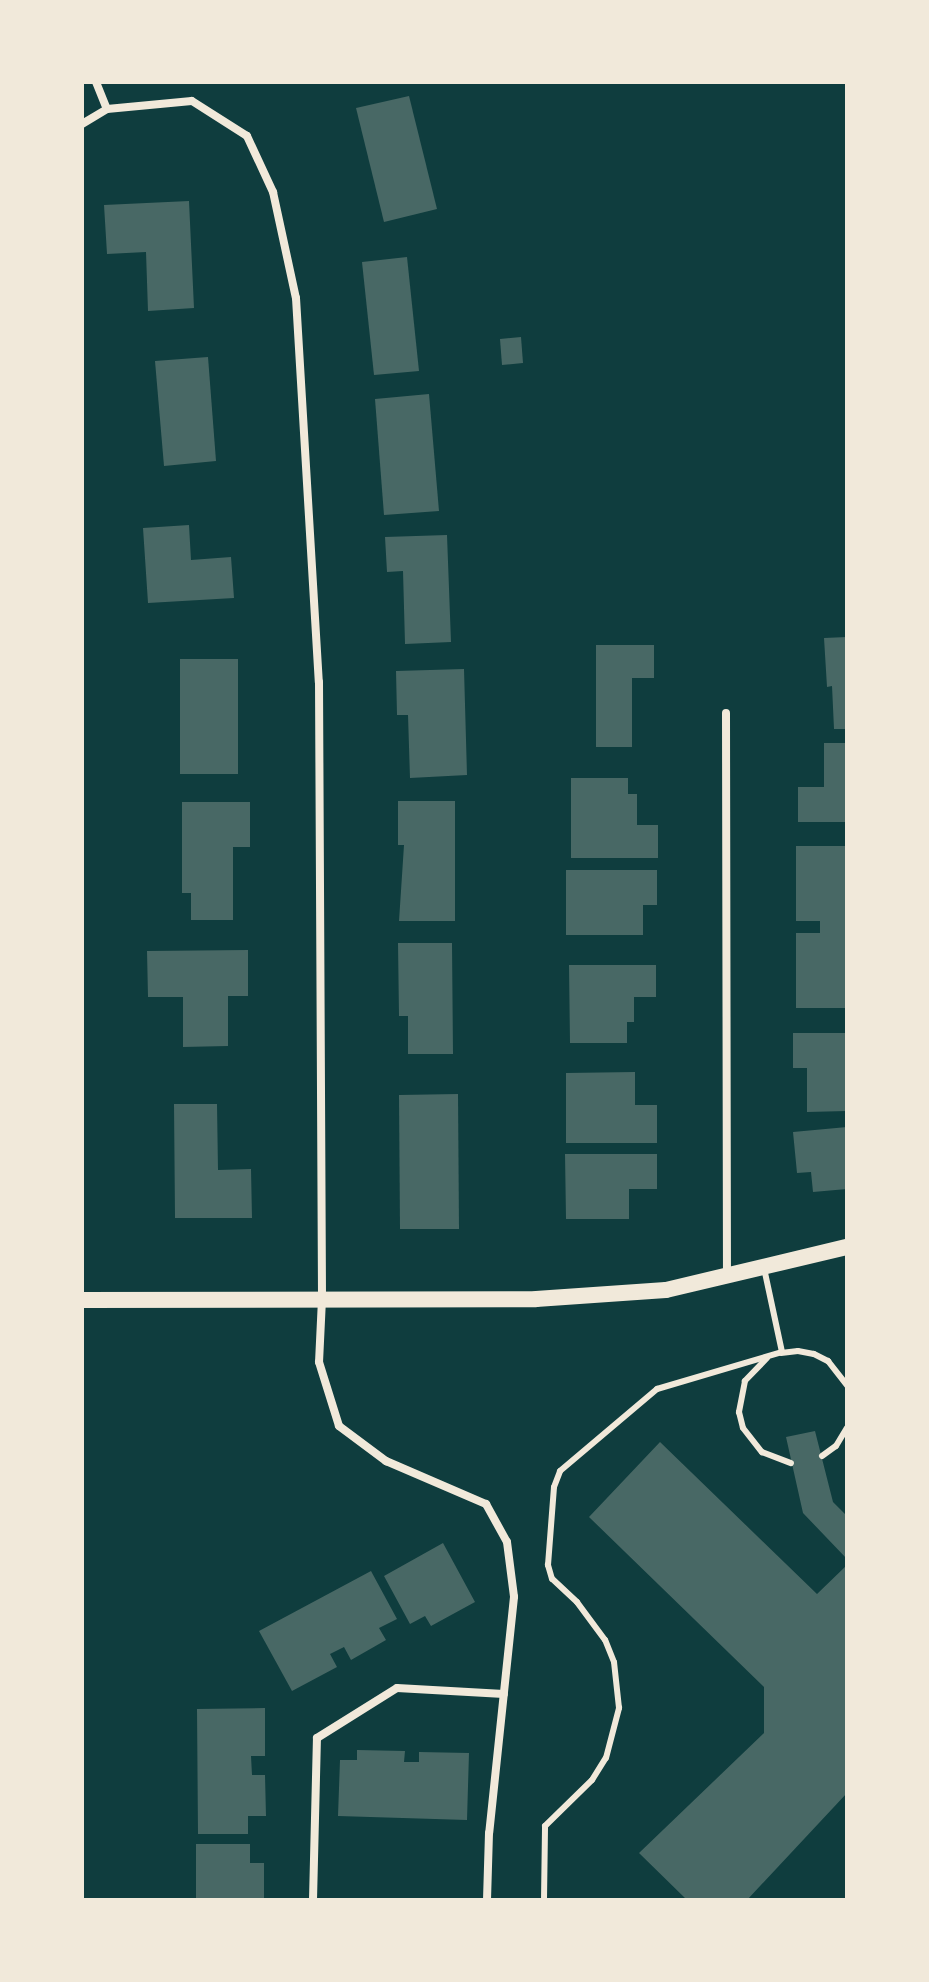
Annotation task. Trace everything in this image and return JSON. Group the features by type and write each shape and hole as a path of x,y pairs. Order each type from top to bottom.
{"main road":[{"path":"82,1300 550,1298 666,1290 847,1247"}],"street":[{"path":"96,82 107,109"},
{"path":"82,124 107,109 192,101 247,136 273,192 296,298 319,682 322,1299 319,1362 339,1426 386,1461 486,1504 507,1542 514,1597 489,1833 487,1900"},
{"path":"726,713 727,1274"},
{"path":"313,1900 317,1738 397,1688 504,1694"}],"lane":[{"path":"763,1266 782,1352"},
{"path":"544,1900 545,1826 575,1799 599,1769 615,1734 619,1708 616,1673 605,1640 577,1602 558,1588 548,1565 554,1487 560,1471 657,1389 782,1352 798,1351 828,1361 847,1385"},
{"path":"782,1352 768,1358 745,1381 739,1412 743,1428 762,1452 791,1463"},
{"path":"822,1456 836,1446 847,1428"}],"building":[{"path":"409,96 437,209 384,222 356,108"},
{"path":"189,201 194,308 148,311 146,252 107,254 104,205"},
{"path":"407,257 419,371 374,375 362,262"},
{"path":"521,337 523,363 502,365 500,339"},
{"path":"208,357 216,461 164,466 155,361"},
{"path":"429,394 439,511 384,515 375,399"},
{"path":"189,525 191,560 231,557 234,598 148,603 143,528"},
{"path":"447,535 451,642 405,644 403,571 387,572 385,537"},
{"path":"847,637 847,729 834,729 832,686 827,687 824,638"},
{"path":"596,645 654,645 654,678 632,678 632,747 596,747"},
{"path":"180,659 238,659 238,774 180,774"},
{"path":"464,669 467,775 410,778 408,715 397,715 396,671"},
{"path":"824,743 847,743 847,822 798,822 798,787 824,787"},
{"path":"571,778 628,778 628,794 637,794 637,825 658,825 658,858 571,858"},
{"path":"398,801 455,801 455,921 399,921 404,845 398,845"},
{"path":"182,802 250,802 250,847 233,847 233,920 191,920 191,893 182,893"},
{"path":"796,846 846,846 846,1008 796,1008 796,933 820,933 820,921 796,921"},
{"path":"566,870 657,870 657,905 643,905 643,935 566,935"},
{"path":"398,943 452,943 453,1054 408,1054 408,1016 399,1016"},
{"path":"248,950 248,996 228,996 228,1046 183,1047 183,997 148,997 147,951"},
{"path":"569,965 656,965 656,997 634,997 634,1022 627,1022 627,1043 570,1043"},
{"path":"793,1033 847,1033 847,1111 807,1112 807,1068 793,1068"},
{"path":"635,1072 635,1105 657,1105 657,1143 566,1143 566,1073"},
{"path":"458,1094 459,1229 400,1229 399,1095"},
{"path":"174,1104 217,1104 218,1170 251,1169 252,1218 175,1218"},
{"path":"847,1127 847,1189 813,1192 811,1172 797,1173 793,1132"},
{"path":"565,1154 657,1154 657,1189 629,1189 629,1219 566,1219"},
{"path":"815,1431 833,1502 847,1516 847,1559 803,1513 786,1437"},
{"path":"660,1442 817,1594 847,1565 847,1793 747,1900 687,1900 639,1853 764,1733 764,1687 589,1517"},
{"path":"443,1543 475,1602 431,1626 425,1616 410,1624 384,1576"},
{"path":"371,1571 397,1619 379,1628 386,1640 351,1660 344,1647 330,1654 337,1667 292,1691 259,1631"},
{"path":"265,1708 265,1756 251,1756 252,1775 265,1775 266,1816 248,1816 248,1834 198,1834 197,1709"},
{"path":"357,1750 405,1751 404,1762 419,1762 419,1752 469,1753 467,1820 338,1816 340,1760 357,1760"},
{"path":"196,1844 250,1844 250,1863 264,1863 264,1900 196,1900"}]}
